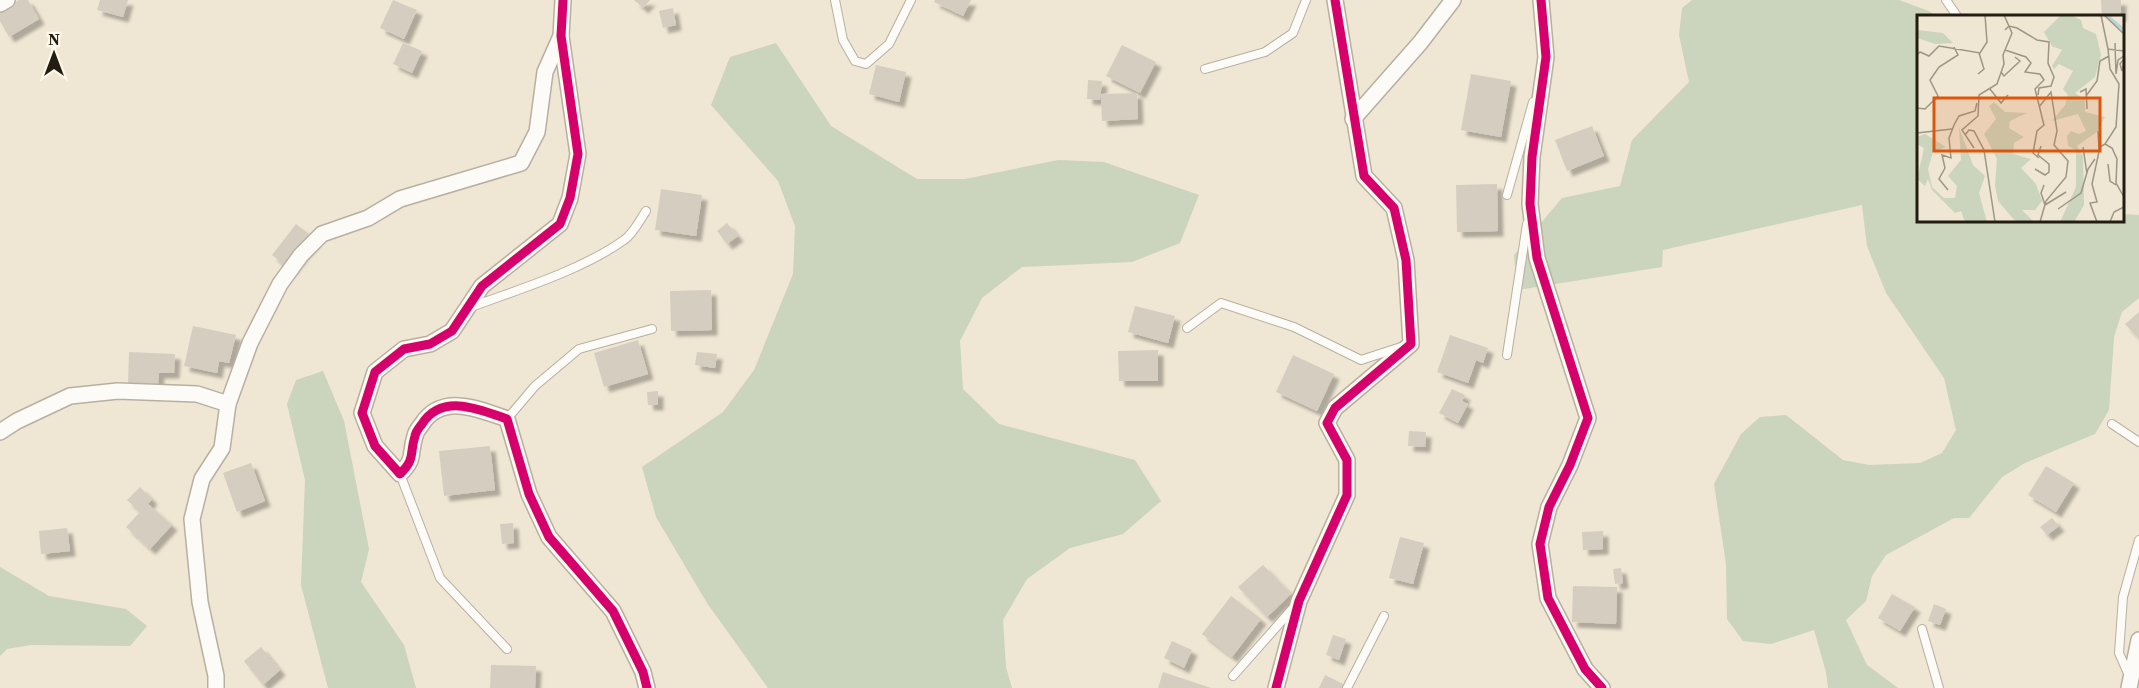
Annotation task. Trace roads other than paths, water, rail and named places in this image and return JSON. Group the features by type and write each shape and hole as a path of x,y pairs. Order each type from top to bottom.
{"street":[{"path":"0,4 8,0"},
{"path":"563,0 561,36 578,154 570,198 560,224 482,286 452,331 430,344 404,349 375,372 362,413 375,446 400,474 410,464 415,434 427,416 445,405 470,406 507,419 529,494 549,537 613,611 647,688"},
{"path":"1276,688 1299,601 1347,495 1347,460 1327,423 1335,408 1411,344 1406,260 1394,208 1364,176 1335,0"},
{"path":"1353,119 1453,0"},
{"path":"1540,0 1546,57 1532,157 1530,204 1537,258 1588,418 1570,465 1549,507 1540,544 1548,598 1585,669 1602,688"},
{"path":"216,688 216,676 200,602 192,519 202,479 222,448 228,404 250,343 280,284 301,255 322,234 368,218 400,199 521,163 537,132 545,72 561,36"},
{"path":"0,432 16,421 70,396 118,391 197,394 228,404"},
{"path":"2130,685 2139,640"}],"lane":[{"path":"835,0 843,40 855,61 866,64 889,44 911,0"},
{"path":"1205,69 1265,52 1274,46 1293,33 1306,0"},
{"path":"1946,0 1956,15"},
{"path":"1507,195 1546,57"},
{"path":"1507,355 1530,204"},
{"path":"467,308 584,262 626,239 646,211"},
{"path":"1187,328 1221,303 1294,327 1361,360 1411,344"},
{"path":"507,419 535,386 579,349 652,329"},
{"path":"2112,424 2139,442"},
{"path":"400,474 440,578 507,649"},
{"path":"2130,685 2119,653 2123,597 2139,540"},
{"path":"1233,676 1299,601"},
{"path":"1347,688 1384,616"},
{"path":"1922,629 1939,688"}]}
